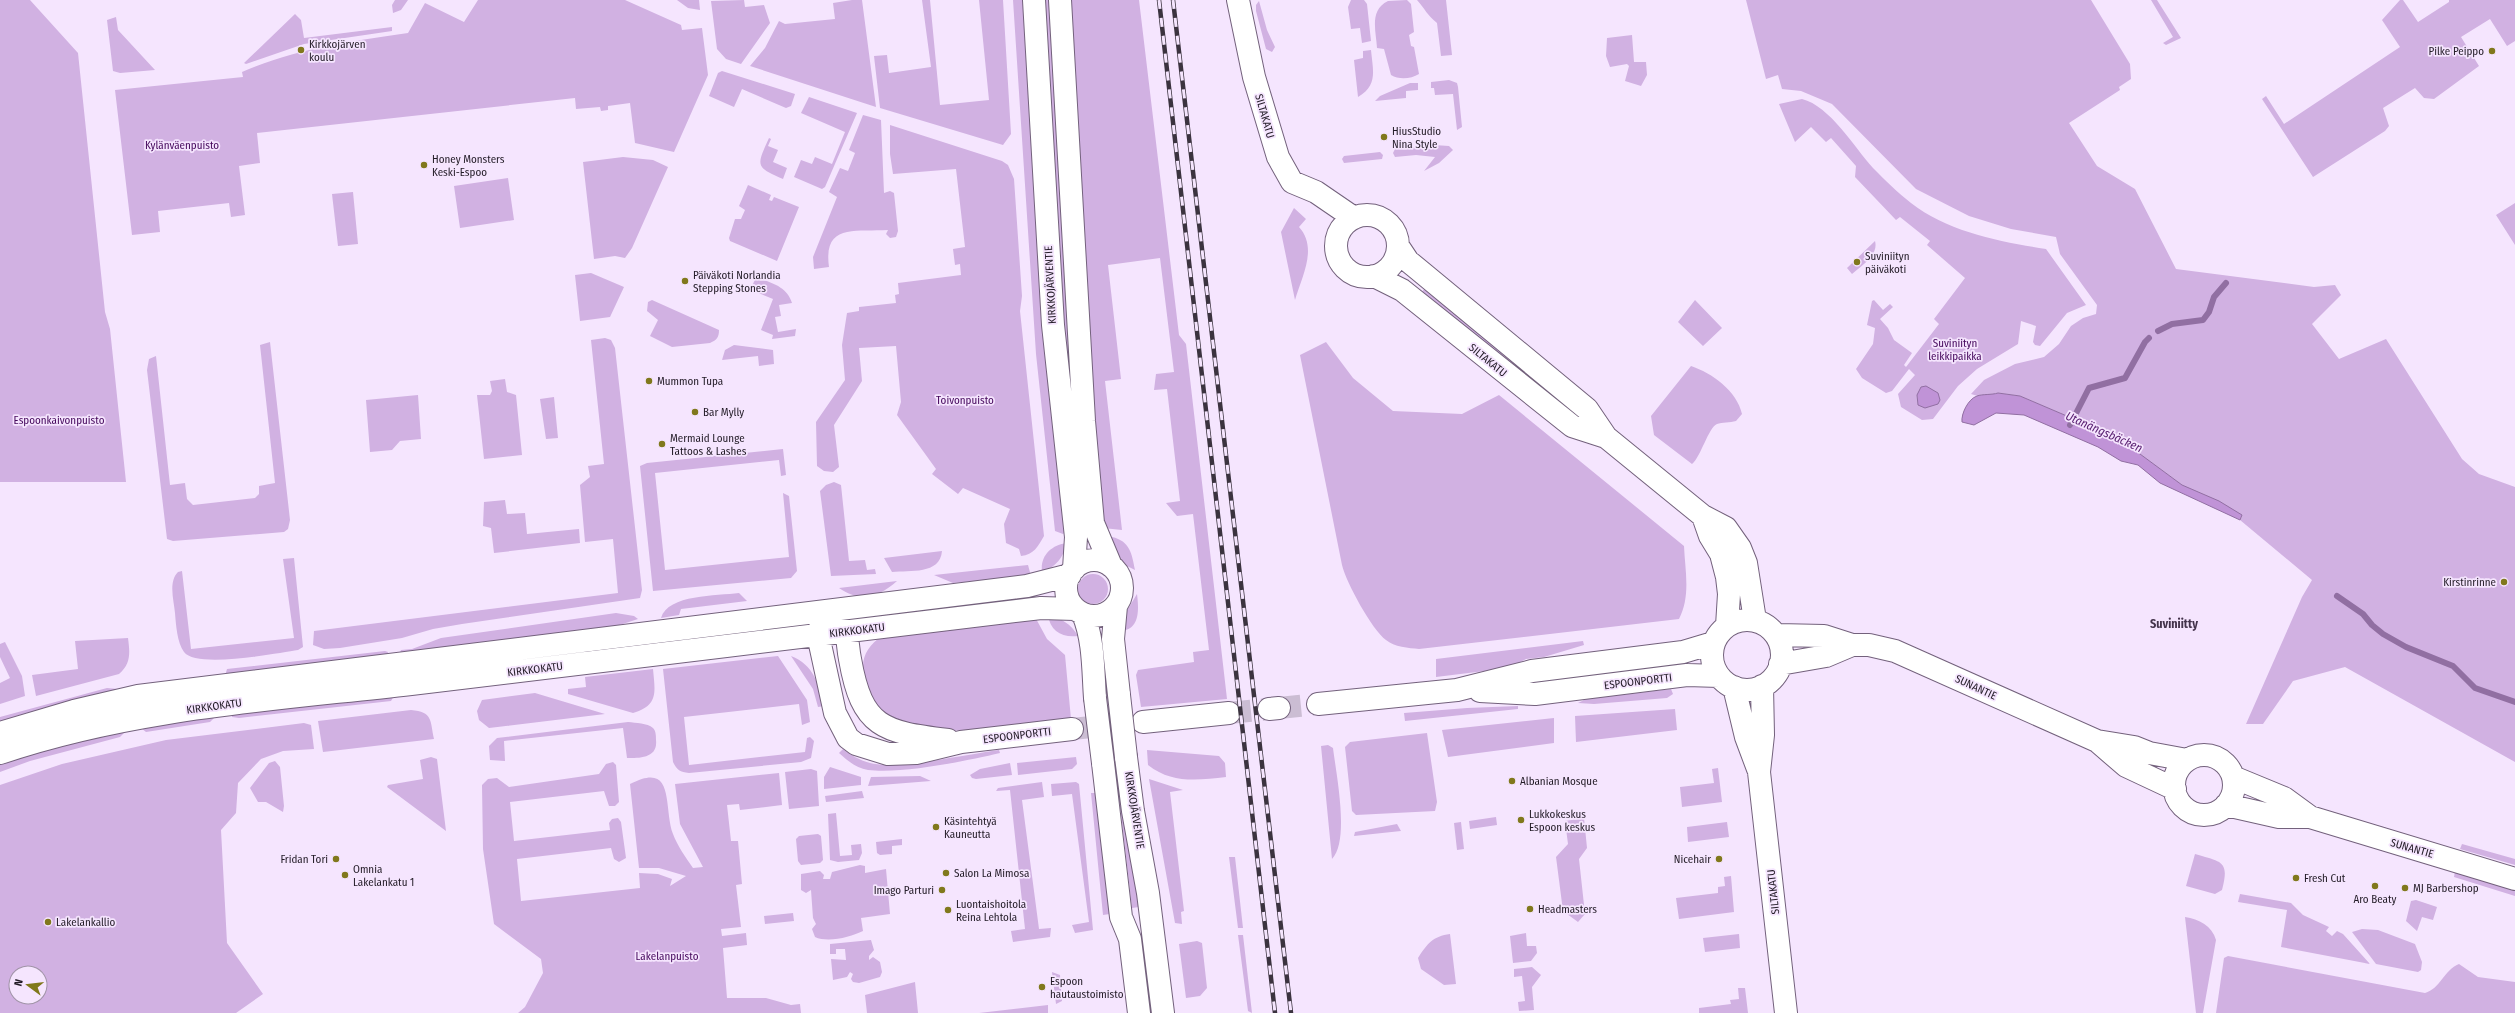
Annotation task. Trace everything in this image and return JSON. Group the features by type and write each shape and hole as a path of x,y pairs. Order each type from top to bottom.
{"street":[{"name":"KIRKKOJÄRVENTIE","path":"1034,0 1053,325 1076,536 1072,572"},
{"path":"1060,0 1084,421 1093,523 1111,566"},
{"name":"SILTAKATU","path":"1238,0 1254,77 1278,157 1292,182 1316,192 1354,218"},
{"path":"1370,215 1386,221 1395,232 1398,246 1391,266 1374,276 1354,274 1343,266 1337,254 1338,234 1347,222 1354,218 1370,215"},
{"name":"SILTAKATU","path":"1398,246 1408,261 1587,409 1606,437 1702,516 1726,528 1740,548 1746,563 1755,620"},
{"name":"SILTAKATU","path":"1374,276 1402,290 1572,426 1606,437"},
{"name":"SILTAKATU","path":"1702,516 1710,536 1721,554 1727,577 1729,594 1727,626"},
{"path":"1079,612 1093,616 1104,615 1116,606 1121,596 1122,583 1119,574 1111,566 1102,561 1092,560 1082,563 1072,572 1066,585 1067,595 1079,612 1090,642 1095,698 1121,917 1130,939 1139,1013"},
{"name":"KIRKKOKATU","path":"0,733 74,711 138,696 1038,585 1072,572"},
{"name":"KIRKKOJÄRVENTIE","path":"1116,606 1113,639 1126,757 1133,811 1148,893 1163,1013"},
{"name":"KIRKKOKATU","path":"0,753 77,730 173,711 1041,608 1079,612"},
{"path":"825,612 846,631"},
{"name":"ESPOONPORTTI","path":"825,612 818,634 835,712 848,738 856,744 888,754 916,753 961,742 1072,729"},
{"path":"1740,620 1755,620 1763,624 1776,635 1780,644 1780,664 1776,673 1762,686 1753,689 1727,682 1712,660 1713,643 1727,626 1740,620"},
{"name":"ESPOONPORTTI","path":"846,631 855,688 860,702 871,716 884,726 897,731 961,742"},
{"name":"SUNANTIE","path":"1776,635 1824,636 1852,644 1895,651 1914,658 2097,742 2126,766 2175,789"},
{"name":"ESPOONPORTTI","path":"1318,704 1457,690 1532,671 1683,652 1713,643"},
{"path":"1780,664 1826,656 1852,644"},
{"path":"1555,668 1558,691"},
{"name":"ESPOONPORTTI","path":"1457,690 1535,694 1687,675 1727,682"},
{"name":"SILTAKATU","path":"1727,682 1759,772"},
{"name":"SILTAKATU","path":"1762,686 1763,735 1759,772 1786,1013"},
{"path":"1143,722 1229,713"},
{"name":"SUNANTIE","path":"2097,742 2134,747 2149,753 2187,760"},
{"path":"2200,755 2215,757 2226,764 2233,777 2234,792 2226,805 2212,814 2195,814 2181,804 2175,789 2177,773 2187,760 2200,755"},
{"name":"SUNANTIE","path":"2233,777 2284,798 2310,817"},
{"name":"SUNANTIE","path":"2226,805 2279,817 2310,817 2515,879"}],"green space":[{"name":"Espoonkaivonpuisto","path":"0,0 30,0 78,53 105,312 110,329 126,482 0,482"},
{"path":"395,0 408,0 401,10 393,13 392,5"},
{"name":"Kylänväenpuisto","path":"478,0 625,0 681,25 682,30 702,28 708,75 674,152 635,143 630,103 608,106 608,110 601,111 600,107 576,109 575,98 257,133 260,163 239,166 245,215 231,217 229,203 158,211 160,232 132,235 115,90 243,77 242,72 303,51 408,33 425,3 464,22"},
{"path":"677,0 699,0 700,10 688,8"},
{"path":"744,0 745,7 764,5 770,23 741,64 726,59 717,49 711,1"},
{"path":"862,0 876,107 750,66 765,48 779,21 785,24 835,19 833,3"},
{"path":"922,0 930,0 940,105 989,100 979,0 1003,0 1011,134 1003,145 880,108 874,56 887,55 889,73 931,67"},
{"path":"1013,0 1027,0 1067,531 1063,534 1055,531 1036,354"},
{"path":"1041,0 1052,0 1074,390 1071,441"},
{"path":"1067,0 1139,0 1179,335 1186,344 1227,699 1141,707 1136,675 1138,670 1194,662 1193,652 1209,650 1193,514 1177,516 1166,503 1180,501 1167,389 1154,390 1156,374 1174,372 1160,258 1108,265 1121,379 1105,381 1122,530 1103,528 1101,525"},
{"path":"1351,0 1364,0 1367,4 1371,41 1362,43 1360,28 1351,29 1348,7"},
{"path":"1407,0 1411,4 1414,32 1409,35 1411,46 1414,47 1419,74 1412,77 1401,78 1391,75 1384,49 1377,48 1375,28 1376,15 1382,5 1388,1"},
{"path":"1417,0 1446,0 1452,55 1441,56 1437,23 1428,15"},
{"path":"1746,0 2091,0 2130,64 2131,79 2119,87 2120,90 2069,123 2097,166 2135,189 2176,269 2314,287 2335,285 2341,295 2312,324 2339,359 2386,339 2462,459 2479,474 2515,487 2515,762 2345,667 2293,681 2263,724 2246,724 2302,597 2312,580 2240,520 2242,516 2182,485 2140,454 2102,431 2020,396 1998,393 1981,397 1971,394 1984,380 2015,364 2044,357 2059,344 2071,326 2083,318 2096,314 2097,305 2060,254 2056,237 2011,229 1969,216 1916,189 1832,104 1801,91 1782,89 1778,75 1766,79"},
{"path":"2151,0 2157,0 2181,38 2166,45 2163,43 2173,37"},
{"path":"2400,0 2403,0 2418,22 2449,2 2449,0 2515,0 2515,41 2507,46 2490,19 2461,37 2479,66 2434,99 2424,98 2415,88 2383,108 2389,126 2385,131 2313,177 2262,99 2266,96 2284,124 2400,47 2382,20"},
{"path":"1259,1 1267,30 1275,47 1272,52 1266,49 1256,11 1256,5"},
{"path":"295,14 301,20 304,38 392,27 392,31 304,44 246,64 244,63"},
{"path":"116,17 118,30 155,70 120,73 113,71 107,20"},
{"path":"1632,35 1634,62 1646,62 1647,75 1641,86 1625,81 1629,66 1627,64 1610,67 1606,56 1607,38"},
{"path":"1371,50 1373,77 1369,88 1358,97 1354,60 1363,58 1363,51"},
{"path":"722,71 795,94 791,106 786,108 742,89 734,107 709,96 718,73"},
{"path":"1449,80 1457,83 1458,87 1462,127 1457,130 1453,94 1435,95 1434,88 1431,88 1431,82"},
{"path":"1410,83 1418,83 1418,90 1406,91 1406,98 1375,101 1380,96"},
{"path":"809,97 857,113 825,187 822,189 794,177 801,160 812,164 815,157 832,164 845,132 801,113"},
{"name":"Suviniityn leikkipaikka","path":"1802,99 1812,103 1822,110 1832,118 1873,168 1887,182 1911,203 1926,213 1941,221 1976,234 2011,243 2046,249 2086,305 2067,313 2040,346 2035,345 2033,342 2036,326 2021,321 2018,344 1977,369 1958,386 1933,419 1922,420 1901,407 1898,394 1915,375 1909,369 1892,391 1886,393 1862,378 1856,369 1873,344 1875,328 1867,325 1872,301 1874,300 1883,310 1890,304 1893,307 1880,319 1888,328 1894,340 1912,353 1904,365 1906,367 1939,324 1934,319 1965,278 1927,245 1930,241 1900,217 1896,220 1855,177 1856,166 1831,138 1826,142 1811,127 1795,142 1779,104","holes":["1917,395 1939,404 1918,405"]},
{"path":"863,115 881,120 884,193 890,191 894,193 898,231 896,237 890,238 886,234 888,230 853,231 836,236 831,243 828,253 829,267 814,269 813,257 837,197 829,192 840,168 848,171 855,153 849,150"},
{"name":"Toivonpuisto","path":"890,125 1002,161 1008,165 1014,179 1022,296 1020,311 1044,536 1035,549 1029,554 1021,556 1019,549 1006,543 1004,524 1010,509 963,488 958,494 932,474 936,469 897,415 901,402 896,346 859,348 862,381 834,425 839,467 833,472 824,471 817,466 816,422 845,380 842,345 847,313 859,311 859,307 896,303 895,295 899,294 898,283 961,275 960,264 955,265 953,249 965,247 956,169 893,174 890,154"},
{"path":"769,138 771,139 768,146 778,150 773,162 787,168 783,179 767,171 761,164 762,154"},
{"path":"1434,145 1449,146 1453,150 1439,163 1424,171 1435,157 1416,155 1395,157 1393,153 1395,149"},
{"path":"1380,152 1383,155 1382,159 1344,163 1342,159 1344,156"},
{"path":"623,157 653,160 668,167 632,248 625,258 615,256 594,259 583,162"},
{"path":"508,178 514,220 460,228 454,186"},
{"path":"748,185 771,195 769,200 772,201 774,197 799,207 777,261 730,241 729,238 735,219 741,219 745,210 739,206"},
{"path":"353,192 358,244 338,246 332,194"},
{"path":"2515,203 2515,245 2496,215"},
{"path":"1294,208 1306,219 1299,227 1305,235 1308,253 1307,262 1295,300 1281,232"},
{"path":"1875,241 1876,246 1872,255 1852,274 1847,268"},
{"path":"591,273 624,287 610,317 580,321 575,275"},
{"path":"756,277 773,283 790,297 792,303 779,305 781,316 775,317 778,332 796,329 795,336 772,339 773,335 761,330 773,299 756,292 758,286 753,284"},
{"path":"1426,287 1520,363 1514,370 1420,294"},
{"path":"652,300 719,330 719,335 710,343 672,347 650,336 658,320 647,311 648,302"},
{"path":"1695,300 1722,328 1703,346 1678,322"},
{"path":"605,338 611,340 615,348 642,590 640,598 462,624 433,629 402,638 340,648 324,649 313,645 314,631 618,593 613,539 585,542 580,485 590,477 588,466 604,464 591,340"},
{"path":"270,342 290,520 288,529 284,532 173,541 167,539 147,370 149,359 156,356 170,485 185,483 187,499 193,505 255,498 259,494 259,486 275,483 260,345"},
{"path":"1326,342 1353,378 1393,411 1462,414 1499,395 1684,546 1686,592 1683,610 1679,619 1419,649 1397,646 1386,640 1380,635 1360,605 1344,573 1342,565 1300,355"},
{"path":"734,345 773,350 774,364 759,366 758,356 722,360 725,350"},
{"path":"1691,366 1707,373 1722,384 1735,398 1742,414 1736,421 1719,423 1714,427 1692,464 1654,435 1651,416"},
{"path":"505,379 507,392 516,395 522,455 484,459 477,395 490,395 492,391 490,381"},
{"path":"418,395 421,439 400,441 392,450 370,452 366,400"},
{"path":"554,397 558,438 546,439 540,399"},
{"path":"783,449 786,475 781,476 779,460 655,473 665,570 789,557 783,493 789,496 797,571 791,578 653,591 640,466 647,463"},
{"path":"834,482 841,485 849,561 865,560 867,570 875,569 876,574 831,576 820,491 826,485"},
{"path":"505,500 507,514 525,513 527,534 579,529 580,543 494,553 491,528 483,526 484,502"},
{"path":"1112,537 1123,542 1129,549 1135,570 1127,566 1104,538"},
{"path":"1067,543 1061,557 1055,565 1042,572 1043,561 1048,552 1056,546"},
{"path":"942,551 940,559 936,564 930,568 915,571 892,572 884,558"},
{"path":"294,558 303,647 298,650 273,654 220,660 192,657 184,652 177,633 172,592 173,581 178,572 182,571 191,649 294,638 283,559"},
{"path":"1028,565 1031,576 953,583 934,575"},
{"path":"1093,574 1103,579 1108,589 1103,599 1093,604 1083,599 1078,589 1083,579"},
{"path":"897,581 883,591 862,597 847,593 839,588"},
{"path":"739,593 747,601 681,609 679,615 661,618 665,610 673,604 683,600"},
{"path":"1137,594 1137,618 1131,627 1126,630 1119,631 1123,617"},
{"path":"1033,595 1033,600 865,621 868,617"},
{"path":"616,613 634,616 638,619 586,636 399,655 401,650 412,649 441,638"},
{"path":"1034,615 1047,639 1065,655 1071,719 972,730 921,728 899,722 883,712 871,696 863,671 864,659 868,649 882,636"},
{"path":"1048,615 1065,622 1078,636 1067,636 1058,632 1051,625"},
{"path":"128,638 128,662 119,674 36,696 32,675 78,669 75,641"},
{"path":"1583,641 1584,645 1544,657 1526,659 1509,668 1436,677 1436,659"},
{"path":"5,642 22,676 25,696 0,704 0,683 10,678 0,657 0,644"},
{"path":"385,651 388,652 386,659 225,676 227,669"},
{"path":"778,656 807,700 810,722 802,725 799,704 684,717 689,765 805,752 807,738 810,737 814,741 811,758 801,762 689,773 677,769 673,762 663,669"},
{"path":"791,656 805,664 814,676 820,690 824,706 818,707 813,689"},
{"path":"653,669 654,697 647,706 633,713 568,694 568,689 586,687 585,677"},
{"path":"107,688 118,689 0,725 0,717"},
{"path":"1671,689 1673,694 1667,698 1594,704 1578,703 1586,699"},
{"path":"535,693 605,714 489,728 479,720 477,711 482,700"},
{"path":"394,696 391,701 239,718 232,717 232,712"},
{"path":"1518,706 1518,709 1405,721 1404,713 1467,708"},
{"path":"1675,709 1677,730 1576,742 1575,716"},
{"path":"411,710 427,715 431,722 434,739 323,752 318,721"},
{"path":"216,716 210,722 146,732 141,728"},
{"path":"1554,718 1554,743 1448,757 1442,730"},
{"path":"628,722 645,724 654,729 656,735 656,746 651,754 637,758 627,758 623,728 504,741 505,761 490,760 489,746 497,738"},
{"path":"304,723 311,725 314,749 283,751 261,759 238,783 236,813 221,830 227,943 263,994 236,1013 0,1013 0,785 62,764 166,740"},
{"path":"124,726 124,733 120,737 30,761 0,772 0,759"},
{"path":"1427,733 1437,802 1435,811 1356,815 1352,811 1345,747 1350,742"},
{"path":"1328,745 1333,748 1339,789 1341,823 1340,838 1337,850 1332,859 1321,746"},
{"path":"843,749 862,760 881,765 914,763 999,750 1000,753 934,766 882,771 868,770 856,766 839,753"},
{"path":"1147,750 1219,756 1225,763 1226,777 1195,780 1176,778 1166,775 1148,765"},
{"path":"431,757 437,759 446,831 387,787 388,785 423,779 420,760"},
{"path":"1076,757 1077,764 1072,769 1018,775 1017,763"},
{"path":"275,761 280,767 284,806 283,812 266,802 258,802 250,788 269,763"},
{"name":"Lakelanpuisto","path":"613,762 616,765 619,802 615,806 609,806 604,791 510,802 514,841 610,830 609,823 612,819 618,818 621,822 626,858 619,862 614,859 611,848 517,859 521,901 640,888 639,873 658,874 672,879 670,886 686,876 659,868 639,868 630,784 645,778 655,778 661,782 665,790 673,834 679,847 693,868 703,867 680,824 675,784 779,773 782,805 740,810 739,804 727,805 731,841 738,841 742,884 736,885 741,927 721,929 722,936 746,933 747,945 723,948 727,998 766,998 791,1005 800,1004 801,1013 518,1013 525,1007 543,973 541,959 494,924 483,849 482,785 488,779 497,778 509,787 599,774 606,764"},
{"path":"1010,763 1012,775 976,779 972,778 970,775 980,769"},
{"path":"830,767 861,777 861,785 824,789 824,777"},
{"path":"1718,768 1722,802 1682,807 1680,787 1714,783 1712,769"},
{"path":"811,769 817,771 819,806 789,809 785,772"},
{"path":"920,776 931,781 868,786 871,777"},
{"path":"1149,779 1183,790 1170,792 1184,911 1181,912 1182,924 1175,923"},
{"path":"1042,782 1044,797 1022,800 1039,929 1051,928 1050,937 1013,942 1011,931 1025,929 1010,790 996,791 998,788"},
{"path":"1076,782 1079,784 1093,930 1075,933 1072,925 1089,922 1072,794 1052,796 1051,784"},
{"path":"1118,788 1123,788 1139,907 1132,908"},
{"path":"862,791 864,798 826,802 825,796"},
{"path":"1091,793 1096,793 1110,914 1103,915"},
{"path":"836,813 840,856 852,855 851,845 861,844 862,853 859,860 838,862 830,860 828,814"},
{"path":"1496,817 1497,825 1470,829 1469,821"},
{"path":"1584,818 1587,848 1579,859 1585,914 1578,922 1563,911 1556,857 1568,844 1565,821"},
{"path":"1461,822 1464,849 1457,850 1454,823"},
{"path":"1727,822 1729,837 1688,842 1687,827"},
{"path":"1397,824 1401,831 1354,836 1355,832"},
{"path":"818,834 821,836 823,860 820,863 801,865 798,861 796,839 799,836"},
{"path":"902,839 902,845 892,846 892,854 880,855 877,853 876,842"},
{"path":"2462,844 2515,859 2515,865 2460,849"},
{"path":"2195,854 2217,861 2224,868 2225,873 2222,890 2215,894 2186,886"},
{"path":"1229,857 1235,857 1243,928 1238,928"},
{"path":"860,865 865,866 865,873 886,869 890,914 861,918 863,931 852,935 833,939 820,939 815,937 812,929 816,924 813,918 811,890 806,893 801,890 801,874 820,871 824,875 823,879 830,879 832,872"},
{"path":"2455,871 2515,890 2515,896 2454,877"},
{"path":"1731,876 1734,912 1679,919 1676,898 1718,893 1718,887 1725,886 1724,877"},
{"path":"2240,894 2291,903 2303,915 2329,927 2326,931 2332,936 2337,931 2343,934 2370,964 2281,947 2287,910 2238,902"},
{"path":"2416,900 2437,907 2433,920 2422,917 2417,931 2406,921 2411,901"},
{"path":"793,913 794,921 765,924 764,916"},
{"path":"2185,917 2200,921 2208,927 2216,940 2203,1013 2196,1013"},
{"path":"2362,929 2378,930 2415,944 2422,962 2421,970 2418,972 2376,964 2352,932"},
{"path":"1526,933 1527,946 1536,946 1537,953 1531,961 1513,963 1510,936"},
{"path":"1450,934 1456,984 1444,985 1421,969 1418,958 1424,949 1435,939"},
{"path":"1739,934 1740,948 1705,952 1703,938"},
{"path":"1238,935 1243,935 1252,1013 1248,1011"},
{"path":"871,940 874,950 869,956 869,960 873,957 880,962 882,972 880,977 859,983 853,982 851,979 853,974 850,972 847,977 833,980 831,959 846,960 845,949 836,949 836,954 830,954 830,944"},
{"path":"1197,941 1202,943 1207,988 1200,996 1186,998 1179,944"},
{"path":"2228,956 2425,993 2435,988 2449,970 2459,964 2478,977 2515,982 2515,1013 2216,1013 2224,958"},
{"path":"1532,967 1541,975 1532,987 1534,1010 1519,1011 1518,1002 1525,1001 1522,976 1514,977 1514,969"},
{"path":"1052,972 1060,975 1062,1001 1056,1004"},
{"path":"915,982 918,1013 867,1013 865,995"},
{"path":"1738,988 1745,988 1748,1013 1699,1013 1699,1008 1731,1004 1730,1000 1739,999"},
{"path":"1048,1005 1048,1013 979,1013"}],"shaded area":[{"path":"1926,386 1938,393 1940,400 1938,404 1925,408 1918,405 1917,395 1921,387"},
{"path":"1998,393 2020,396 2102,431 2140,454 2182,485 2219,501 2242,515 2240,520 2160,483 2138,465 2121,461 2098,447 2024,415 1996,413 1974,425 1962,422 1966,407 1971,400 1979,395"}],"waterway":[{"path":"2158,331 2172,324 2203,320 2209,312 2214,297 2226,283"},
{"path":"2070,425 2089,388 2125,378 2145,342 2149,338"},
{"name":"Utanängsbäcken","path":"2337,596 2363,614 2372,625 2383,634 2406,647 2453,666 2475,688 2515,702"}],"tunnel":[{"path":"1279,708 1318,704"},
{"path":"1229,713 1269,709"},
{"path":"1072,729 1142,722"}],"railway":[{"path":"1159,0 1275,1013"},
{"path":"1173,0 1291,1013"}],"place":[{"name":"Kirkkojärven koulu","path":"301,50"},
{"name":"Pilke Peippo","path":"2492,51"},
{"name":"HiusStudio Nina Style","path":"1384,137"},
{"name":"Honey Monsters Keski-Espoo","path":"424,165"},
{"name":"Suviniityn päiväkoti","path":"1857,262"},
{"name":"Päiväkoti Norlandia Stepping Stones","path":"685,281"},
{"name":"Mummon Tupa","path":"649,381"},
{"name":"Bar Mylly","path":"695,412"},
{"name":"Mermaid Lounge Tattoos & Lashes","path":"662,444"},
{"name":"Kirstinrinne","path":"2504,582"},
{"name":"Albanian Mosque","path":"1512,781"},
{"name":"Lukkokeskus Espoon keskus","path":"1521,820"},
{"name":"Käsintehtyä Kauneutta","path":"936,827"},
{"name":"Fridan Tori","path":"336,859"},
{"name":"Nicehair","path":"1719,859"},
{"name":"Salon La Mimosa","path":"946,873"},
{"name":"Omnia Lakelankatu 1","path":"345,875"},
{"name":"Fresh Cut","path":"2296,878"},
{"name":"Aro Beaty","path":"2375,886"},
{"name":"MJ Barbershop","path":"2405,888"},
{"name":"Imago Parturi","path":"942,890"},
{"name":"Headmasters","path":"1530,909"},
{"name":"Luontaishoitola Reina Lehtola","path":"948,910"},
{"name":"Lakelankallio","path":"48,922"},
{"name":"Espoon hautaustoimisto","path":"1042,987"}],"district":[{"name":"Suviniitty","path":"2174,624"}]}
